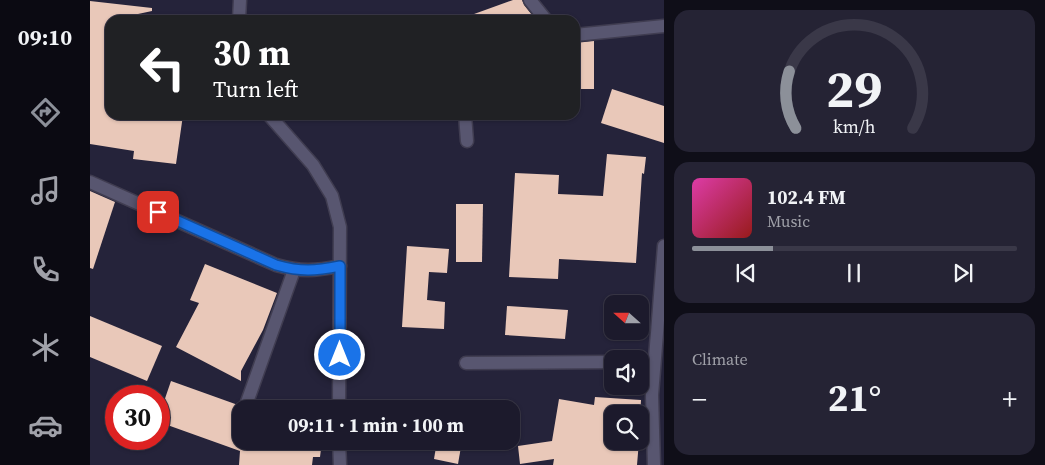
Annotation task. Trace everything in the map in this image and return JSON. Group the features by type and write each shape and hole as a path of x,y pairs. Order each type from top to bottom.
{"street":[{"path":"240,0 240,15"},
{"path":"530,0 542,15"},
{"path":"580,34 664,26"},
{"path":"273,120 313,165 332,196 340,227 339,400"},
{"path":"465,120 467,141"},
{"path":"90,182 276,265 294,270 313,271 340,266"},
{"path":"654,465 658,394 654,362 664,246"},
{"path":"248,400 294,270"},
{"path":"466,363 604,362"},
{"path":"649,362 654,362"},
{"path":"339,450 340,465"}],"building":[{"path":"513,0 522,0 532,15 471,15"},
{"path":"90,1 152,8 152,11 133,15 105,15 105,120 182,120 176,164 133,159 134,151 90,144"},
{"path":"594,41 594,89 580,89 580,42"},
{"path":"612,89 664,106 664,143 601,123"},
{"path":"607,154 646,157 644,174 642,173 636,263 559,259 558,279 509,277 515,173 559,175 558,194 603,196"},
{"path":"90,191 115,202 93,269 90,268"},
{"path":"456,204 483,204 482,262 456,262"},
{"path":"407,246 449,249 447,273 429,272 427,300 445,302 444,329 402,327"},
{"path":"205,264 277,293 263,330 241,371 241,381 176,347 199,303 190,300"},
{"path":"507,306 568,310 565,339 505,335"},
{"path":"90,316 162,346 147,381 90,357"},
{"path":"171,381 232,403 232,448 170,426"},
{"path":"595,397 641,400 641,405 604,405 604,450 638,450 637,465 553,465 554,459 520,464 518,450 520,446 552,441 559,399 594,405"},
{"path":"237,450 321,450 320,457 313,457 312,465 239,465 240,451"},
{"path":"436,450 460,450 458,464 434,459"}],"route":[{"path":"158,212 276,265 294,270 313,271 340,266 340,355"}]}
